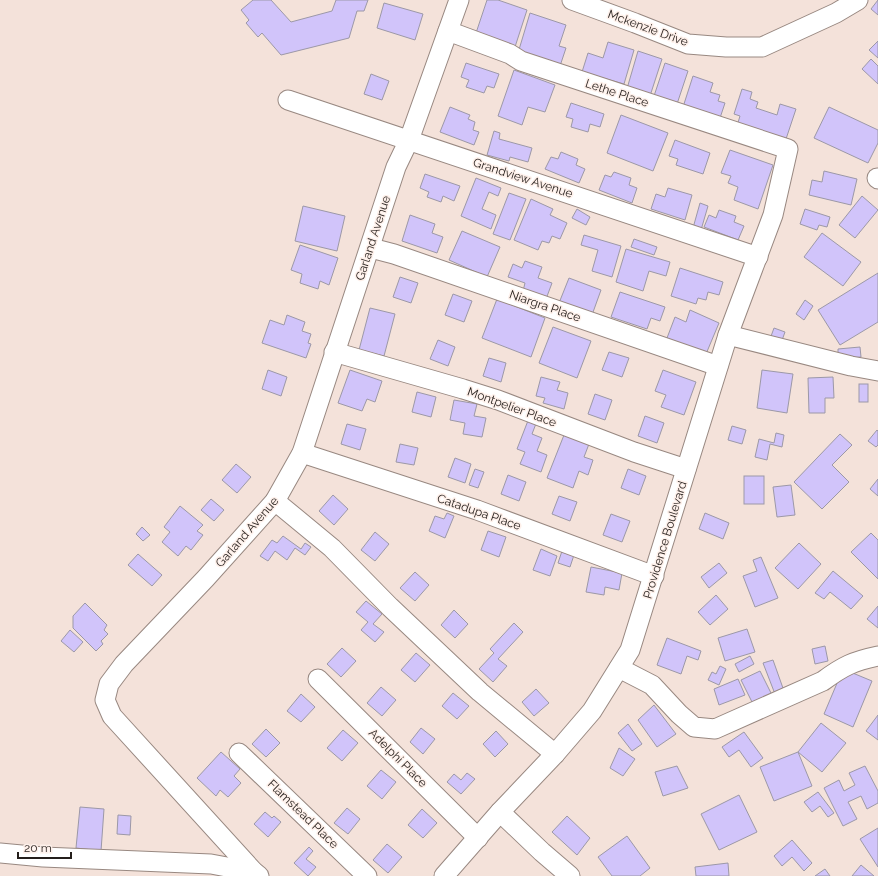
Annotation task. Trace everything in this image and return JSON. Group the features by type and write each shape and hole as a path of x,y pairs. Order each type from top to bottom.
{"street":[{"name":"Garland Avenue","path":"256,874 112,716 105,700 109,684 124,664 206,578 275,501 302,453 396,167 409,140 459,0"},
{"name":"Mckenzie Drive","path":"572,0 688,44 726,48 762,47 836,13 858,0"},
{"name":"Lethe Place","path":"448,31 510,54 521,61 788,149"},
{"name":"Grandview Avenue","path":"288,100 758,257"},
{"name":"Providence Boulevard","path":"444,876 592,711 630,650 728,335 773,215 788,149"},
{"name":"Niargra Place","path":"370,248 394,254 718,366"},
{"path":"728,335 851,366 878,371"},
{"name":"Montpelier Place","path":"334,352 498,400 634,452 686,469"},
{"name":"Catadupa Place","path":"302,453 477,510 654,576"},
{"path":"275,501 332,548 390,607 480,692 555,754"},
{"path":"619,668 652,685 679,714 694,727 715,729 823,681 838,669 859,660 878,656"},
{"name":"Adelphi Place","path":"318,678 478,838"},
{"name":"Flamstead Place","path":"239,753 367,876"},
{"path":"500,812 570,876"},
{"path":"0,853 43,857 211,864 256,874"}],"building":[{"path":"253,0 271,0 291,22 332,11 336,0 368,0 364,11 357,11 349,38 281,55 262,33 258,37 246,23 249,20 241,10"},
{"path":"487,0 498,0 527,10 514,50 475,36"},
{"path":"878,0 878,15 871,9"},
{"path":"384,3 423,14 415,40 377,28"},
{"path":"530,13 566,25 559,46 566,48 560,66 518,53"},
{"path":"878,41 878,58 869,50"},
{"path":"608,42 634,50 624,84 582,72 588,53 603,58"},
{"path":"638,51 662,59 649,99 626,92"},
{"path":"871,59 878,66 878,84 862,69"},
{"path":"466,63 499,74 494,88 487,86 484,93 466,87 469,80 461,77"},
{"path":"665,63 688,71 676,107 653,99"},
{"path":"514,70 555,85 545,112 528,107 522,125 498,116"},
{"path":"371,74 389,81 382,100 364,94"},
{"path":"693,76 713,83 710,92 720,95 718,101 725,103 720,118 683,107"},
{"path":"742,89 752,92 750,99 758,102 756,108 777,115 780,104 796,109 784,145 736,129 740,116 734,114"},
{"path":"571,103 604,114 600,127 590,124 588,132 571,127 573,119 566,117"},
{"path":"450,107 470,115 468,119 475,122 473,130 479,132 474,145 440,132"},
{"path":"829,107 878,130 878,143 868,163 814,138"},
{"path":"621,115 668,133 653,171 607,153"},
{"path":"494,131 500,133 499,139 532,148 528,162 510,157 509,161 487,155"},
{"path":"675,140 710,153 703,174 676,165 678,159 669,156"},
{"path":"730,150 773,165 758,209 734,200 738,187 728,183 731,176 721,173"},
{"path":"561,152 578,159 576,165 585,169 579,183 545,169 551,157 558,159"},
{"path":"824,171 857,179 851,205 809,195 812,180 822,182"},
{"path":"614,172 631,178 629,185 637,188 632,203 599,190 605,175 611,177"},
{"path":"425,174 460,186 454,201 443,196 441,202 427,197 429,192 420,188"},
{"path":"476,178 501,188 498,196 489,192 482,209 496,215 491,229 461,216"},
{"path":"668,188 692,195 685,220 651,209 656,194 665,197"},
{"path":"509,193 526,199 510,240 493,234"},
{"path":"862,196 878,210 855,238 839,225"},
{"path":"531,199 553,209 550,215 567,223 560,239 552,236 549,243 542,241 538,250 514,240"},
{"path":"700,203 708,206 701,230 693,228"},
{"path":"303,206 345,216 337,251 295,241"},
{"path":"577,209 590,217 586,225 572,218"},
{"path":"805,209 830,217 827,227 819,225 817,230 800,224"},
{"path":"719,210 736,216 734,222 744,226 738,240 704,227 709,215 716,218"},
{"path":"410,215 435,224 432,233 443,237 437,253 402,241"},
{"path":"462,231 500,247 487,277 449,260"},
{"path":"822,233 861,262 843,286 804,257"},
{"path":"584,235 621,246 612,277 592,271 598,250 581,245"},
{"path":"634,239 657,247 654,255 631,247"},
{"path":"300,245 338,258 329,285 320,281 318,289 300,283 302,274 291,270"},
{"path":"626,249 670,262 666,276 649,271 643,291 616,282"},
{"path":"525,261 542,267 538,278 552,283 546,299 523,291 525,283 508,277 513,264 522,268"},
{"path":"680,268 723,282 719,295 708,292 706,300 698,298 696,304 671,296"},
{"path":"878,273 878,322 840,345 818,310"},
{"path":"400,277 418,283 411,303 393,297"},
{"path":"569,278 601,290 592,315 559,303"},
{"path":"620,292 665,307 660,321 651,318 647,329 611,317"},
{"path":"453,294 472,301 464,322 445,315"},
{"path":"497,299 545,318 531,357 482,338"},
{"path":"805,300 813,306 804,320 796,314"},
{"path":"370,308 395,314 384,356 359,350"},
{"path":"690,310 719,323 706,354 667,338 675,317 686,322"},
{"path":"287,315 305,322 302,331 311,334 308,343 311,344 306,358 262,343 270,320 284,325"},
{"path":"553,327 591,341 577,378 539,363"},
{"path":"774,328 785,332 781,343 770,339"},
{"path":"438,340 455,347 448,366 430,359"},
{"path":"860,347 861,357 838,359 838,349"},
{"path":"609,352 629,358 622,377 602,370"},
{"path":"489,358 506,363 501,382 483,376"},
{"path":"268,370 287,377 281,396 262,389"},
{"path":"350,370 382,381 375,402 367,399 362,411 338,403"},
{"path":"663,370 696,382 684,415 661,407 666,395 655,391"},
{"path":"762,370 793,374 787,413 757,408"},
{"path":"541,377 560,382 557,390 568,393 564,409 543,403 545,398 536,396"},
{"path":"833,377 834,398 825,398 825,413 809,413 808,378"},
{"path":"859,384 868,384 868,402 859,402"},
{"path":"417,392 436,397 431,417 412,412"},
{"path":"595,394 612,400 605,420 588,414"},
{"path":"454,400 477,404 474,416 486,418 482,437 463,434 465,423 450,420"},
{"path":"645,416 664,423 657,443 638,436"},
{"path":"529,418 537,421 532,434 542,438 537,451 547,455 541,472 520,464 525,452 517,449"},
{"path":"347,424 366,429 360,450 341,444"},
{"path":"732,426 746,430 742,444 728,440"},
{"path":"877,430 878,445 876,447 868,441"},
{"path":"776,433 784,435 782,447 770,444 767,460 755,457 759,439 774,443"},
{"path":"840,434 852,445 832,465 849,482 822,509 794,482"},
{"path":"564,435 589,444 584,457 593,460 588,475 579,471 573,488 547,478"},
{"path":"400,444 418,448 414,465 396,462"},
{"path":"455,458 471,464 465,483 448,477"},
{"path":"236,464 251,477 237,493 222,480"},
{"path":"475,469 484,472 478,488 469,485"},
{"path":"628,469 646,476 639,495 621,488"},
{"path":"508,475 526,482 519,501 501,494"},
{"path":"744,476 764,476 764,504 744,504"},
{"path":"878,479 878,496 870,489"},
{"path":"791,485 795,515 777,517 773,487"},
{"path":"333,495 348,509 334,525 319,511"},
{"path":"559,496 577,502 570,521 552,514"},
{"path":"211,499 224,510 214,521 201,510"},
{"path":"180,506 203,525 197,531 203,535 191,550 186,546 178,556 162,542 170,532 164,527"},
{"path":"447,513 454,516 445,538 429,531 435,516 444,519"},
{"path":"705,513 729,523 723,539 699,529"},
{"path":"611,514 630,521 622,542 603,535"},
{"path":"142,527 150,535 143,541 136,534"},
{"path":"488,531 506,537 499,557 481,550"},
{"path":"375,532 389,544 375,561 361,550"},
{"path":"871,533 878,540 878,579 851,552"},
{"path":"283,536 301,549 305,543 311,547 305,555 295,548 287,560 275,551 268,561 260,556 272,540 277,543"},
{"path":"799,543 821,564 798,589 775,568"},
{"path":"541,549 557,556 550,576 533,570"},
{"path":"562,551 574,555 570,567 558,563"},
{"path":"138,554 162,575 152,586 128,565"},
{"path":"761,557 778,598 755,607 743,576 757,571 753,560"},
{"path":"719,563 727,573 709,588 701,577"},
{"path":"591,567 622,573 619,590 605,587 604,595 586,592"},
{"path":"833,571 863,596 851,609 830,592 824,599 815,593"},
{"path":"415,572 429,585 415,601 400,588"},
{"path":"716,595 728,609 710,625 698,612"},
{"path":"366,601 382,614 373,624 384,632 375,642 361,630 368,622 356,612"},
{"path":"85,603 107,625 104,630 108,634 101,641 103,644 96,651 73,628 73,616"},
{"path":"878,606 878,628 867,619"},
{"path":"454,610 468,624 455,638 441,625"},
{"path":"514,623 523,632 498,659 507,666 493,682 479,669 494,653 490,649"},
{"path":"747,629 755,652 725,661 718,638"},
{"path":"70,630 83,642 74,652 61,641"},
{"path":"667,638 701,651 698,660 687,656 681,674 657,665"},
{"path":"825,646 828,661 815,664 812,649"},
{"path":"342,648 356,661 341,677 327,664"},
{"path":"416,653 430,665 415,682 401,670"},
{"path":"750,656 754,664 739,672 735,664"},
{"path":"773,660 784,691 775,694 763,663"},
{"path":"720,666 726,669 719,685 708,680 712,672 716,674"},
{"path":"843,669 872,681 853,727 824,714"},
{"path":"760,671 772,695 753,704 741,680"},
{"path":"738,679 745,695 719,705 714,689"},
{"path":"381,687 396,700 382,716 367,703"},
{"path":"536,689 549,703 534,716 522,702"},
{"path":"453,693 469,706 457,719 442,706"},
{"path":"301,694 315,707 301,722 287,711"},
{"path":"654,705 676,734 657,747 638,720"},
{"path":"878,715 878,740 866,731"},
{"path":"821,723 846,743 822,772 798,752"},
{"path":"628,724 642,744 632,751 618,733"},
{"path":"421,728 435,739 423,754 410,742"},
{"path":"266,729 280,743 266,757 252,744"},
{"path":"343,730 358,743 342,761 327,748"},
{"path":"496,731 508,744 495,757 483,744"},
{"path":"744,732 763,758 751,767 739,750 729,757 722,747"},
{"path":"619,748 635,759 623,776 610,768"},
{"path":"221,752 240,769 234,776 241,783 228,797 220,790 216,796 197,778"},
{"path":"798,752 812,786 774,801 760,767"},
{"path":"677,766 688,788 663,796 655,772"},
{"path":"865,766 878,791 878,803 867,809 861,796 848,802 857,819 843,826 824,788 839,780 844,791 855,785 849,773"},
{"path":"381,770 396,782 382,799 367,786"},
{"path":"467,773 475,779 461,794 447,782 454,774 461,780"},
{"path":"818,792 834,813 828,817 820,806 812,812 804,802"},
{"path":"739,795 757,832 719,850 701,814"},
{"path":"80,807 104,809 101,851 76,848"},
{"path":"347,808 360,819 348,834 334,823"},
{"path":"422,809 437,823 423,838 408,825"},
{"path":"265,812 272,818 274,816 281,822 268,837 254,824"},
{"path":"118,815 131,816 130,835 117,834"},
{"path":"567,816 590,838 577,855 552,832"},
{"path":"878,828 878,867 860,839"},
{"path":"627,836 650,868 640,876 612,876 598,857"},
{"path":"792,840 812,863 804,871 792,857 782,866 774,856"},
{"path":"387,844 402,857 388,873 373,860"},
{"path":"309,847 313,851 306,859 316,867 308,876 294,863"},
{"path":"728,863 729,876 696,876 695,867"},
{"path":"861,865 874,876 852,876"},
{"path":"825,869 830,876 815,876"}]}
